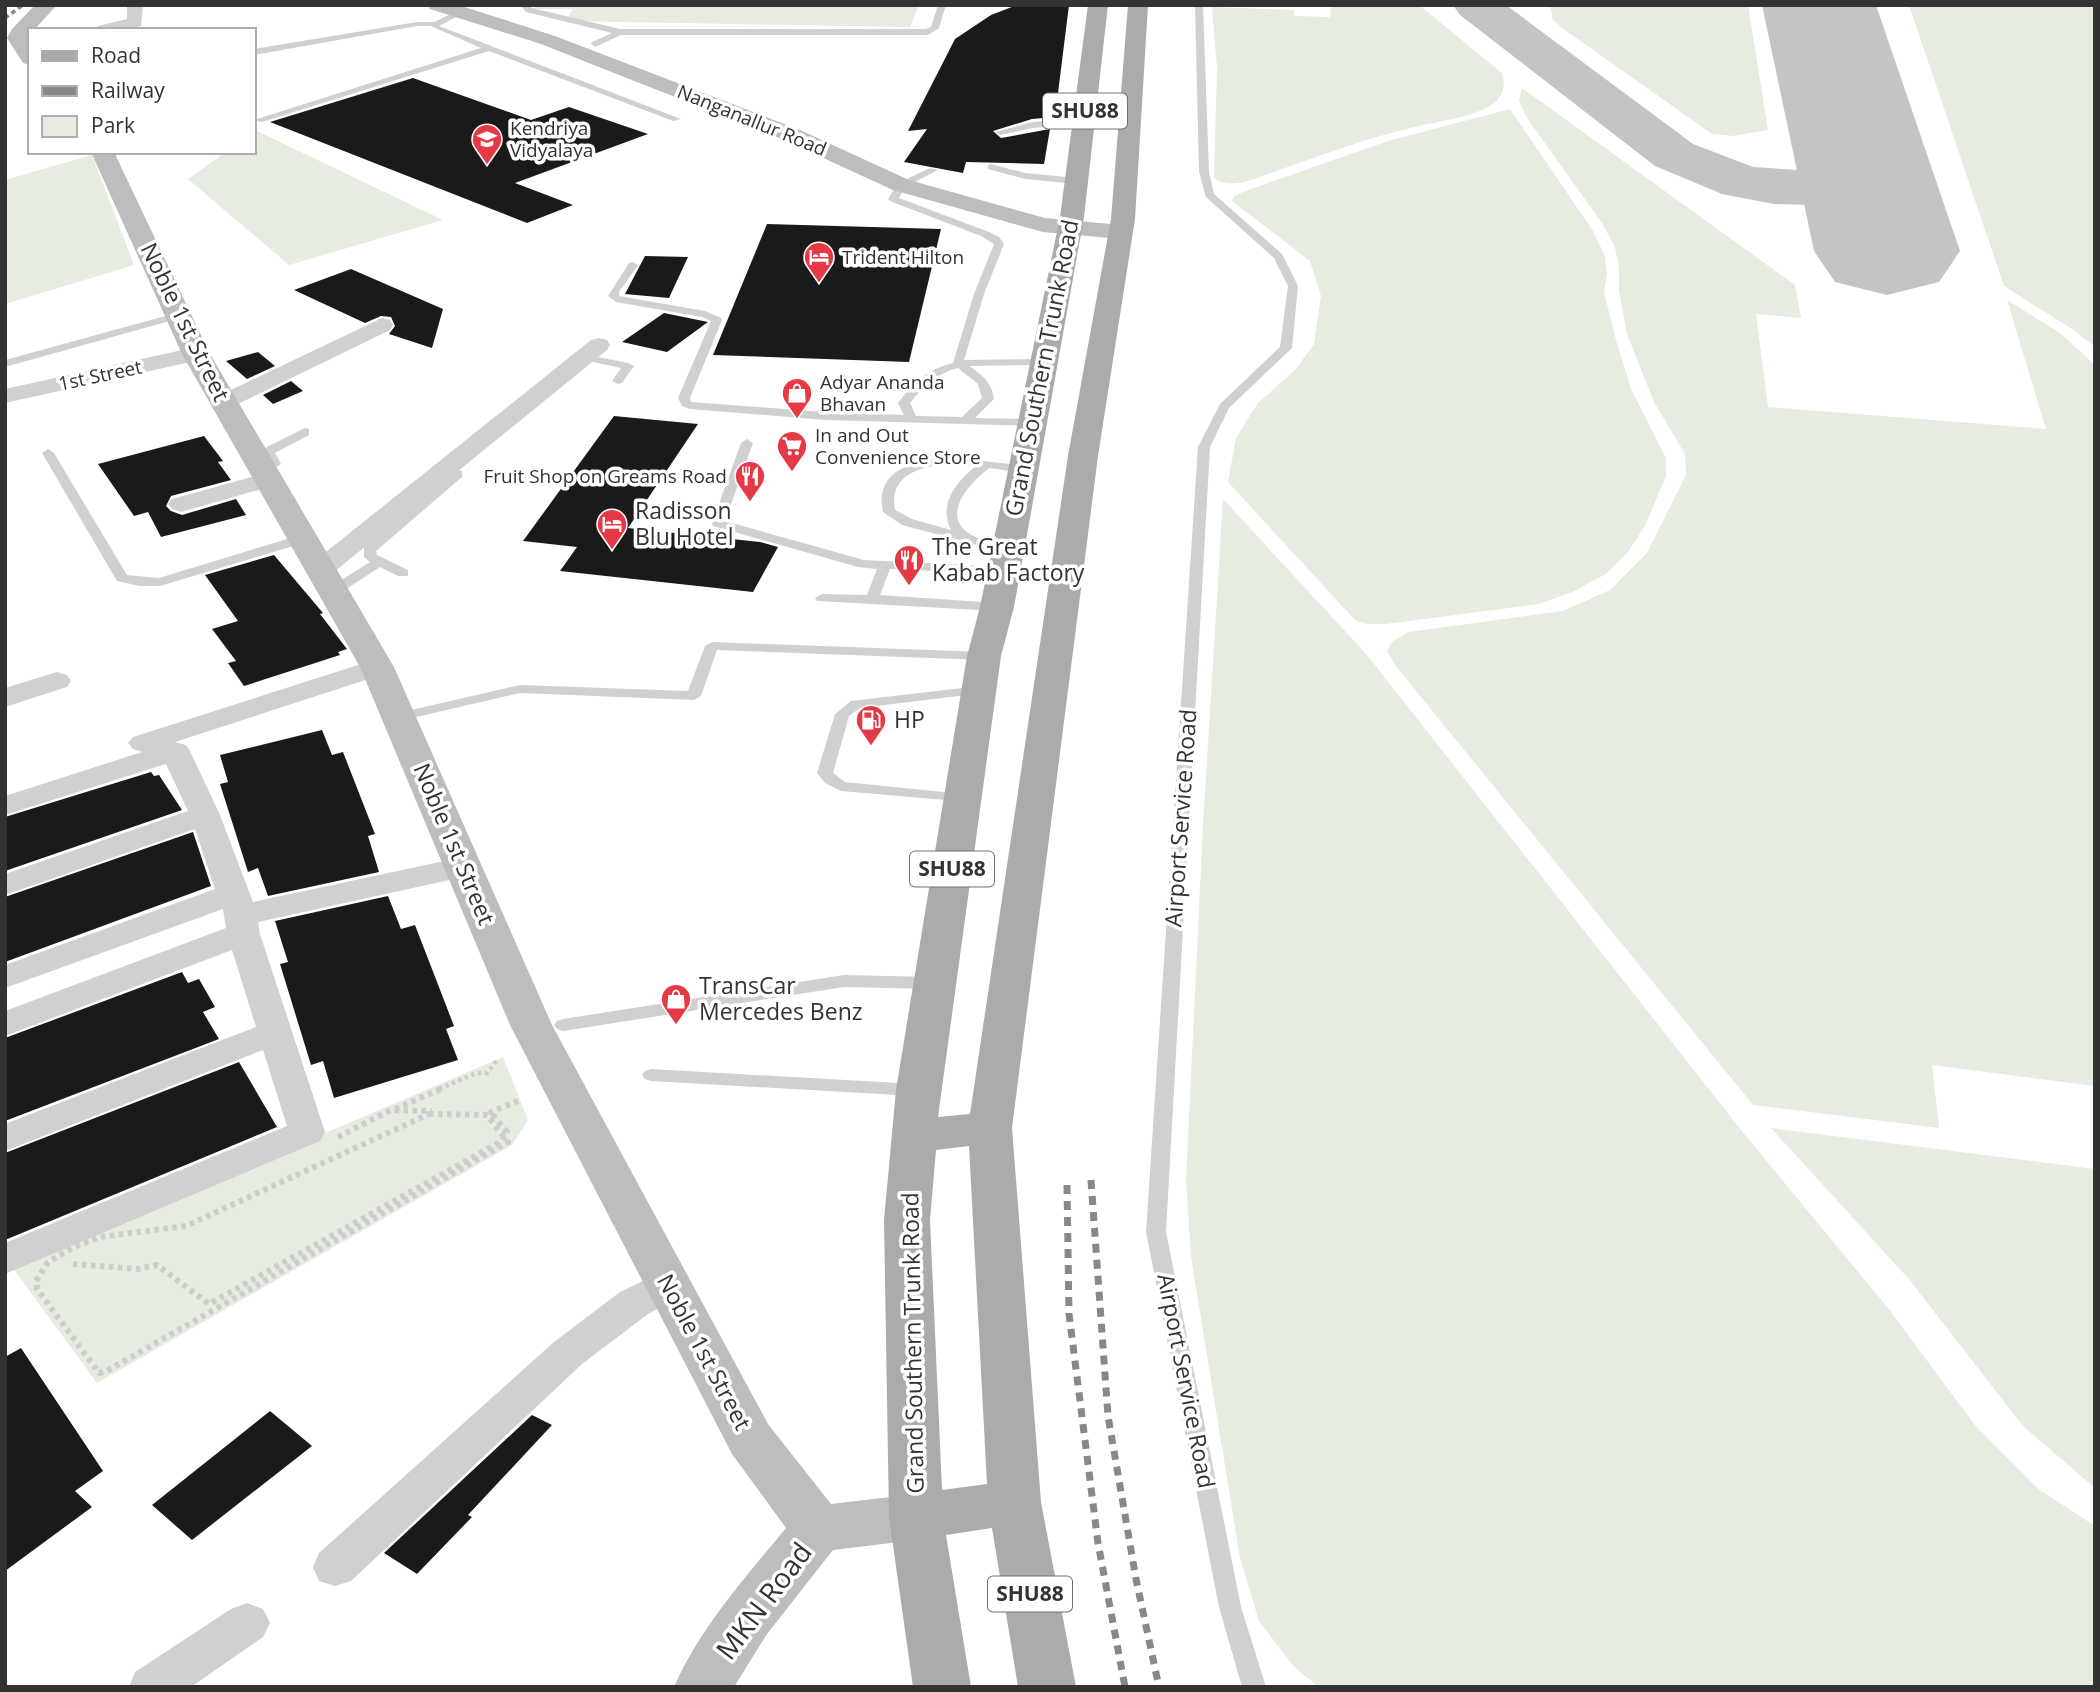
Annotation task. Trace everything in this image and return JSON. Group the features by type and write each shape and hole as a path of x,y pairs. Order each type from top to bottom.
{"main road":[{"name":"Grand Southern Trunk Road","path":"942,1687 916,1517 907,1220 918,1090 981,673 1003,575 1005,466 1030,423 1043,362 1070,223 1098,5"},
{"name":"SHU88","path":"1046,1687 1014,1502 990,1128 1083,456 1122,226 1138,5"},
{"path":"915,1136 990,1128"},
{"path":"916,1517 1014,1502"}],"street":[{"path":"28,56 18,38 19,33 47,5"},
{"path":"112,28 135,22 135,5"},
{"name":"Nanganallur Road","path":"436,15 461,9 554,29 595,44 773,123 915,178 1070,223 1122,226"},
{"name":"Nanganallur Road","path":"461,9 773,123"},
{"name":"Noble 1st Street","path":"103,154 180,315 195,354 268,465 318,567 377,667 531,1025 750,1439 818,1529"},
{"path":"224,401 382,325"},
{"path":"318,567 591,351"},
{"name":"1st Street","path":"5,396 195,354"},
{"path":"181,504 268,465"},
{"path":"5,789 377,667"},
{"path":"5,698 57,681"},
{"path":"5,806 175,751 205,815 240,914 307,1132 5,1259"},
{"path":"5,885 205,815"},
{"path":"5,977 240,914 463,867"},
{"path":"5,1024 240,914"},
{"path":"5,1138 275,1032"},
{"path":"335,1567 568,1353 634,1303 668,1284"},
{"name":"MKN Road","path":"702,1687 747,1616 818,1529 916,1517"},
{"path":"152,1687 247,1623"}],"lane":[{"path":"524,5 529,10 620,32 928,32 935,28 942,5"},
{"name":"Airport Service Road","path":"1199,5 1204,172 1209,195 1278,256 1293,286 1286,348 1224,406 1204,447 1156,1232 1230,1607 1254,1687"},
{"path":"256,52 417,24 436,15 439,30 676,119"},
{"path":"595,44 620,32"},
{"path":"259,120 489,48"},
{"path":"1000,132 1033,125 1083,121"},
{"path":"991,167 1025,176 1076,181"},
{"path":"915,178 893,199 985,234 999,244 979,294 958,362"},
{"path":"633,265 614,292 613,296 617,299 705,314 717,320 684,398 686,404 694,408 1030,423"},
{"path":"5,364 180,315"},
{"path":"591,351 628,366 618,381"},
{"path":"958,362 983,379 988,389 988,399 965,421"},
{"path":"912,419 904,404 914,388 924,378 958,362 1043,362"},
{"path":"268,465 270,451 305,432"},
{"path":"747,443 718,523 863,564 1003,575"},
{"path":"48,453 122,578 160,582 379,562"},
{"path":"966,538 907,522 889,512 886,501 895,475 906,468 942,460 1005,466"},
{"path":"1003,575 958,533 950,517 960,487 1005,466"},
{"path":"403,573 371,557 369,550 458,474"},
{"path":"872,599 885,565"},
{"path":"822,598 872,599 1003,575"},
{"path":"399,717 520,689 694,696 712,646 981,673"},
{"path":"963,799 841,786 830,780 825,773 842,713 847,708 981,673"},
{"path":"564,1025 844,981 935,984"},
{"path":"651,1074 918,1090"}],"path":[{"path":"391,1110 476,1073 487,1073 498,1059"},
{"path":"48,1262 138,1269 157,1265 209,1304 502,1141 507,1132 491,1113"},
{"path":"429,1114 484,1115 508,1140 506,1144 102,1373 92,1364 37,1289 36,1281 48,1262 100,1237 186,1226 429,1114"}],"green space":[{"path":"537,5 919,5 910,27 565,21 573,9 534,9"},
{"path":"1331,5 1419,5 1502,73 1504,82 1501,95 1491,105 1473,114 1376,137 1246,181 1226,183 1214,178 1217,68 1212,7 1294,10 1294,16 1330,17"},
{"path":"1550,5 1748,5 1768,130 1733,136 1712,134 1565,30 1553,20"},
{"path":"1909,5 2095,5 2095,347 2075,331 2004,286"},
{"path":"1522,88 1795,285 1801,318 1756,314 1768,407 2046,429 2007,300 2060,333 2095,365 2095,1086 1932,1065 1939,1128 1753,1105 1395,665 1387,651 1393,641 1409,632 1563,611 1610,590 1647,553 1686,475 1685,454 1654,402 1627,334 1615,247 1602,223 1527,118 1519,101"},
{"path":"1510,109 1593,231 1605,256 1607,274 1604,292 1616,340 1631,389 1666,458 1666,476 1645,526 1628,552 1606,574 1572,592 1539,604 1386,624 1367,624 1355,620 1228,482 1236,438 1258,403 1296,369 1314,344 1321,296 1310,261 1232,201 1234,196 1248,190 1388,141"},
{"path":"256,132 443,220 289,265 188,179 223,154 256,154"},
{"path":"92,155 134,265 5,304 5,180"},
{"path":"1223,499 1367,655 1745,1135 1888,1308 1974,1424 2037,1488 2095,1526 2095,1687 1319,1687 1294,1667 1259,1621 1240,1558 1191,1257 1186,1181 1203,825"},
{"path":"503,1057 528,1120 512,1145 97,1383 12,1267"},
{"path":"1771,1128 2095,1169 2095,1488 2023,1426 1908,1278"}],"building":[{"path":"1017,5 1069,5 1055,117 1032,119 993,131 1001,138 1050,129 1044,164 966,162 963,173 904,162 927,129 908,131 955,39 991,15"},
{"path":"413,78 531,120 569,107 648,134 515,183 573,205 527,223 270,122"},
{"path":"767,224 941,229 909,362 713,355"},
{"path":"645,256 688,257 669,298 625,294"},
{"path":"351,269 443,309 432,348 389,334 395,326 391,317 381,316 365,323 294,290"},
{"path":"664,313 708,322 667,352 622,342"},
{"path":"258,352 275,366 247,379 226,361"},
{"path":"291,381 303,391 273,404 263,395"},
{"path":"614,416 698,424 628,528 760,542 778,547 753,592 560,571 577,547 523,541"},
{"path":"204,436 223,461 218,462 231,480 171,496 166,506 182,515 236,499 246,515 161,537 148,512 134,516 98,464"},
{"path":"274,555 323,613 320,614 347,649 338,652 340,655 244,686 228,663 236,661 212,629 238,621 205,575"},
{"path":"322,730 332,755 343,752 375,834 368,836 379,872 268,896 258,868 248,872 220,784 228,782 220,755"},
{"path":"151,772 154,776 159,775 182,810 5,871 5,817"},
{"path":"193,832 211,886 5,962 5,897"},
{"path":"388,896 401,929 415,925 454,1026 446,1029 458,1060 334,1098 323,1061 311,1065 280,964 288,962 275,921"},
{"path":"182,972 188,983 199,979 215,1007 203,1012 219,1039 5,1121 5,1038"},
{"path":"239,1062 277,1127 5,1240 5,1153"},
{"path":"21,1348 103,1471 75,1491 92,1507 5,1571 5,1357"},
{"path":"270,1411 312,1446 192,1540 152,1505"},
{"path":"532,1415 552,1425 468,1515 472,1517 417,1574 384,1553"}],"taxiway":[{"path":"1476,5 1674,155 1741,182 1774,187 1814,188 1843,184 1859,178 1865,171"}],"runway":[{"path":"1819,5 1887,251"}],"railway":[{"path":"5,18 23,5"},
{"path":"1091,1180 1108,1416 1136,1579 1159,1687"},
{"path":"1067,1185 1069,1314 1098,1543 1125,1687"}],"place":[{"name":"Kendriya Vidyalaya","path":"487,166"},
{"name":"Trident Hilton","path":"819,284"},
{"name":"Adyar Ananda Bhavan","path":"797,420"},
{"name":"In and Out Convenience Store","path":"792,473"},
{"name":"Fruit Shop on Greams Road","path":"750,503"},
{"name":"Radisson Blu Hotel","path":"612,551"},
{"name":"The Great Kabab Factory","path":"909,587"},
{"name":"HP","path":"871,747"},
{"name":"TransCar Mercedes Benz","path":"676,1026"}]}
